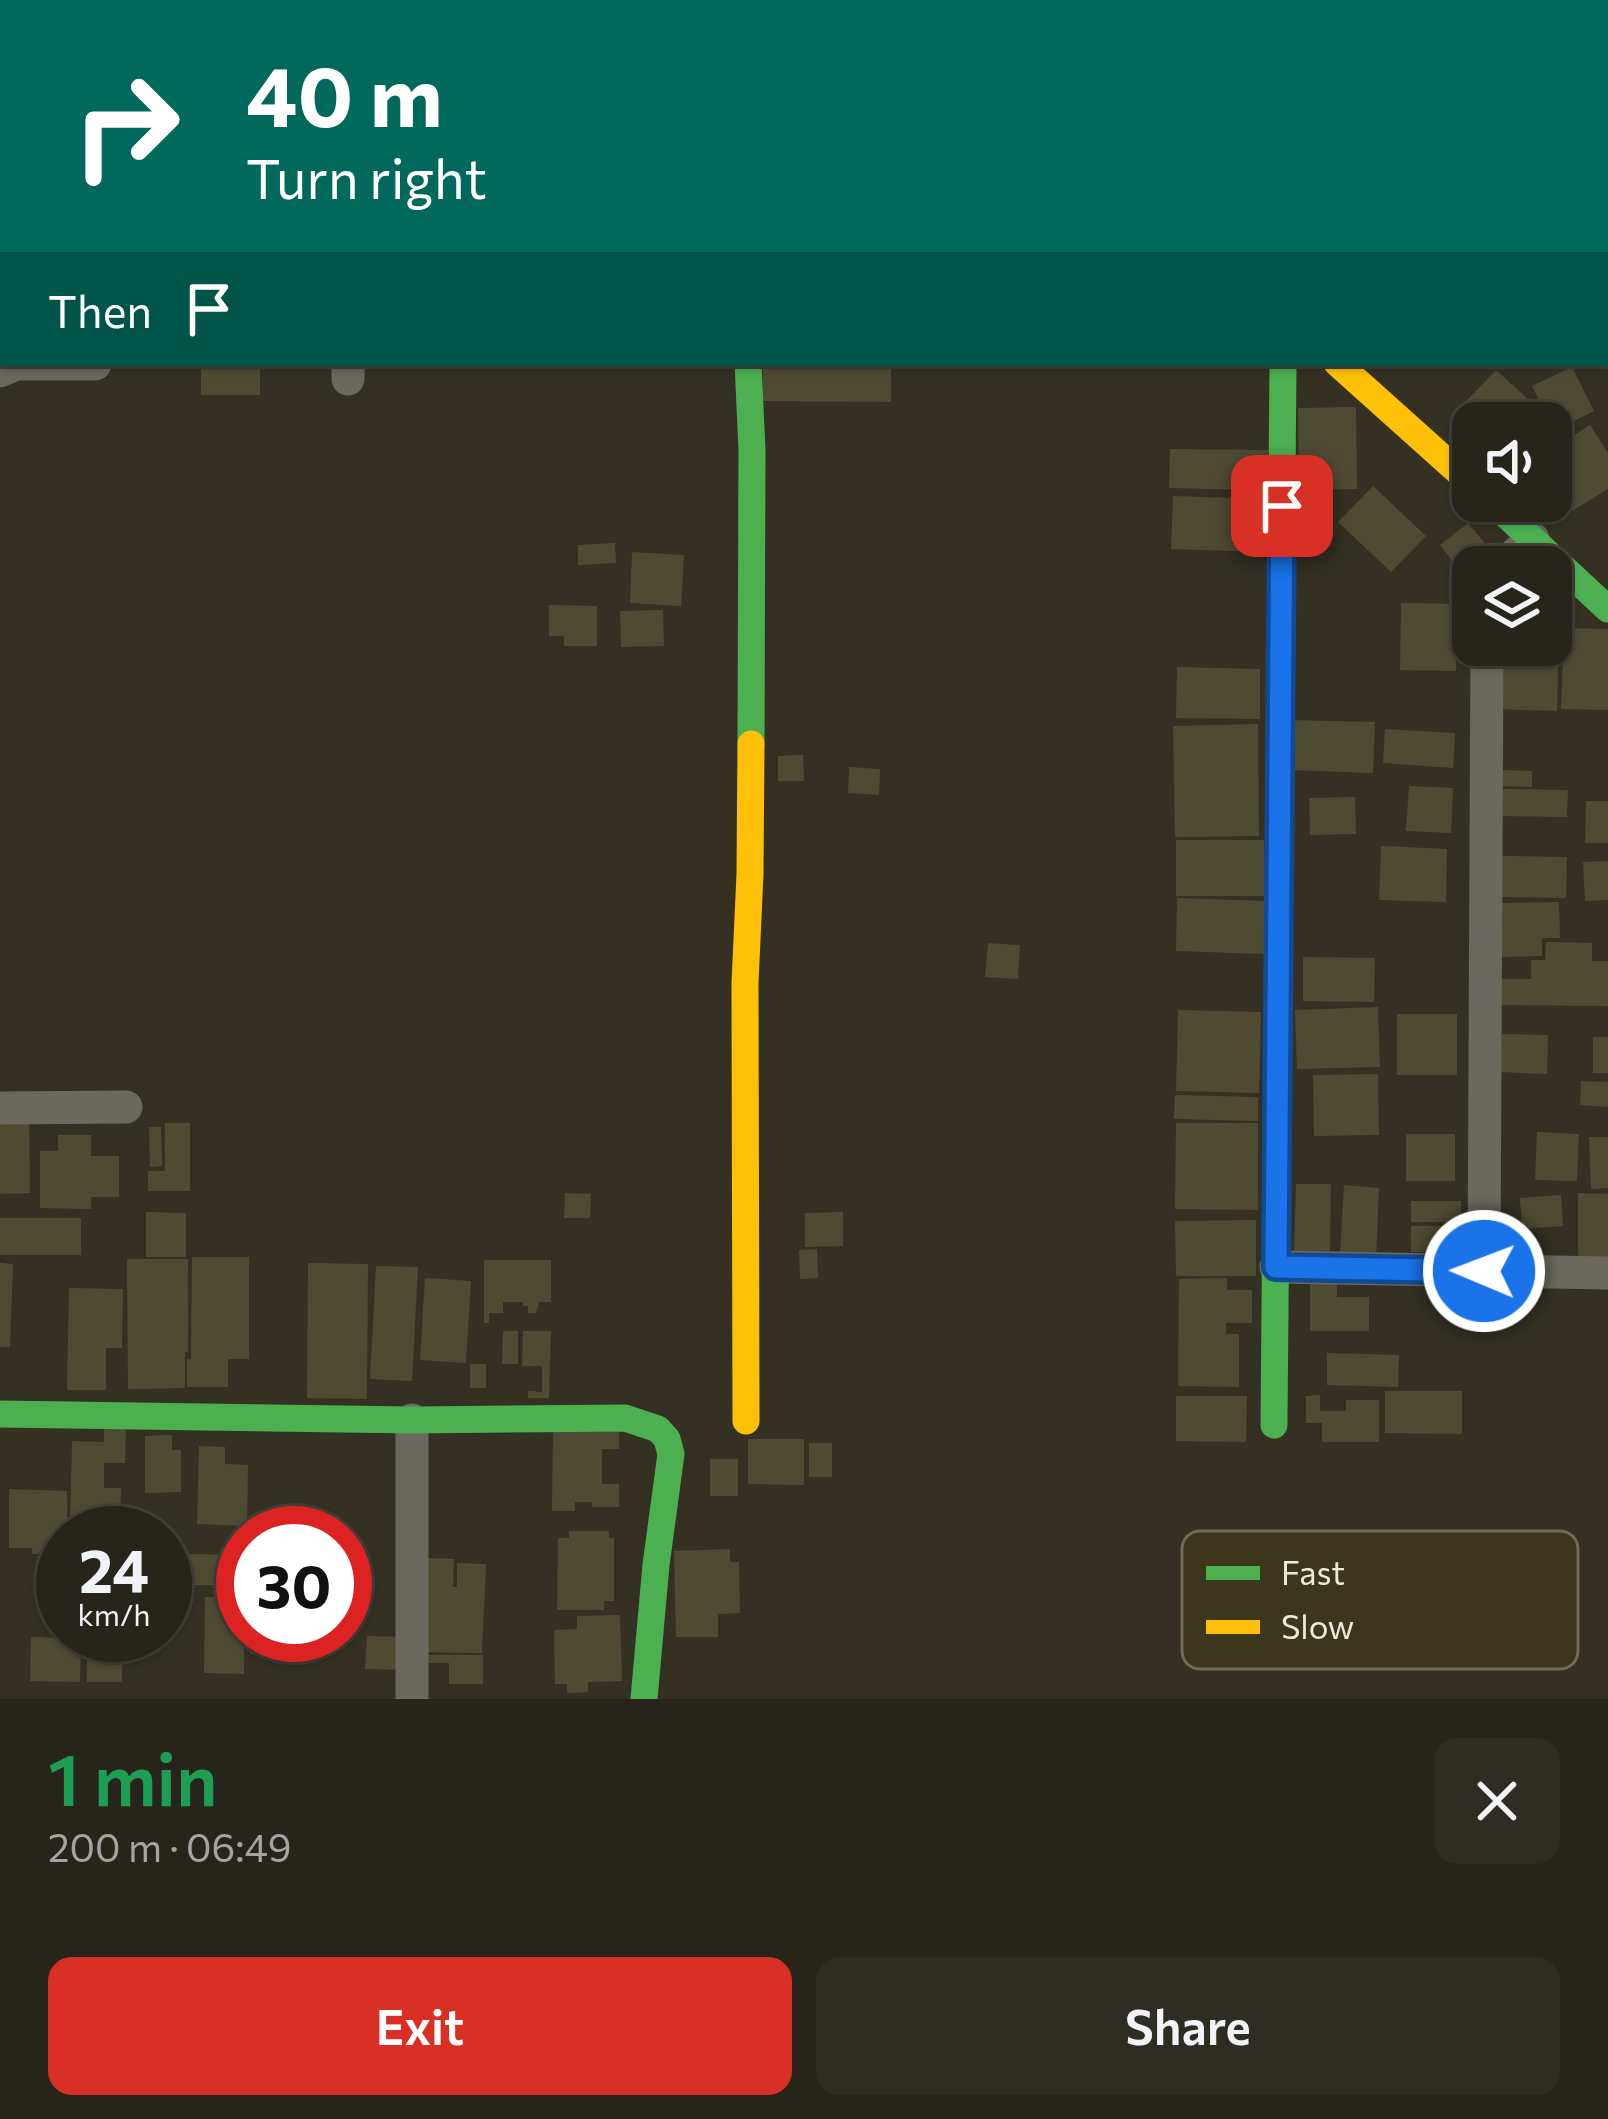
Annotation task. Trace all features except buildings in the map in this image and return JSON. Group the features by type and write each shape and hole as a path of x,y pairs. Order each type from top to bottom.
{"street":[{"path":"746,1421 752,451 748,366"},
{"path":"1274,1425 1282,366"},
{"path":"1339,366 1452,466"},
{"path":"1514,522 1608,609"},
{"path":"1525,546 1533,539"},
{"path":"1484,1271 1487,666"},
{"path":"0,1108 126,1107"},
{"path":"1276,1267 1608,1273"},
{"path":"0,1414 626,1418 648,1422 670,1446 670,1474 644,1699"},
{"path":"412,1420 412,1699"}],"traffic: fast":[{"path":"748,366 751,744"},
{"path":"1274,1425 1283,366"},
{"path":"1514,522 1608,609"},
{"path":"0,1414 625,1418 658,1429 671,1454 644,1699"}],"traffic: slow":[{"path":"1340,366 1452,466"},
{"path":"746,1421 745,983 751,744"}],"route":[{"path":"1282,506 1276,1267 1484,1271"}]}
